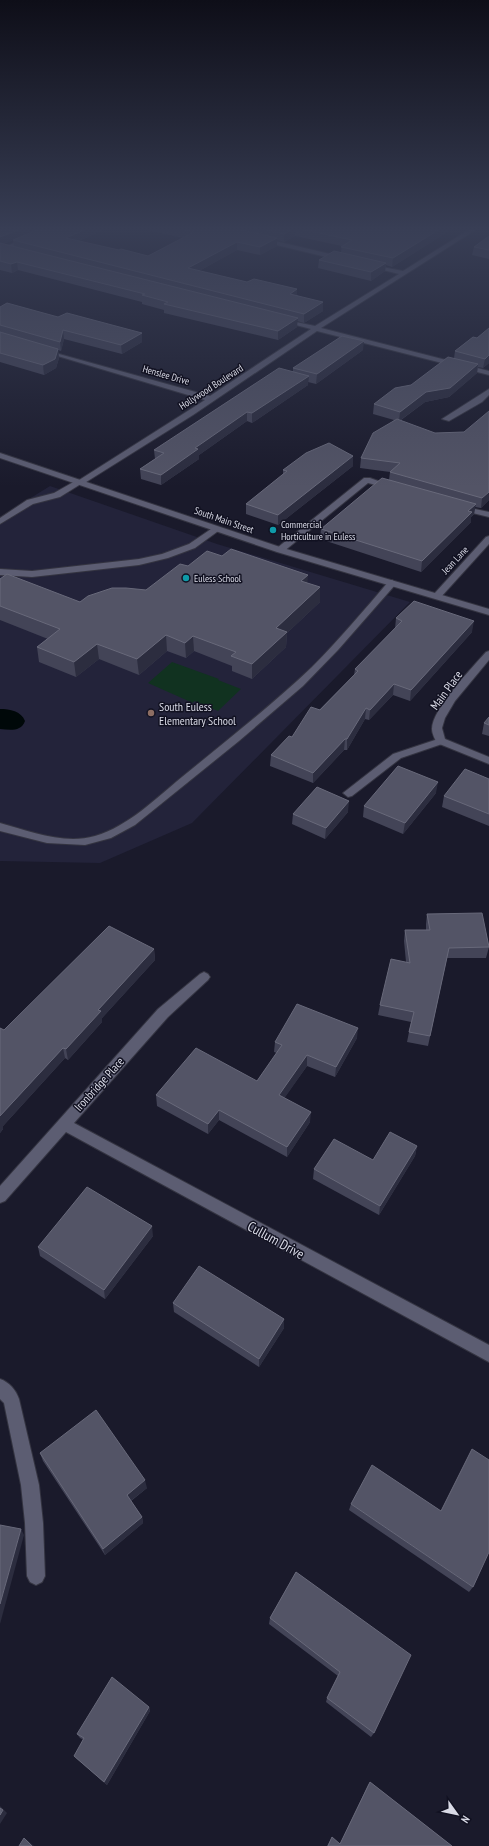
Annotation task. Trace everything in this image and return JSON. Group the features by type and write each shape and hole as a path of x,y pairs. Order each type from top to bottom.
{"street":[{"name":"Hollywood Boulevard","path":"0,522 30,502 57,495 80,482 211,399 338,315"},
{"path":"279,319 489,373"},
{"name":"Henslee Drive","path":"38,348 211,399"},
{"path":"446,419 479,400 489,391"},
{"path":"479,400 489,402"},
{"name":"South Main Street","path":"0,455 280,550 489,612"},
{"path":"280,550 367,480 398,489"},
{"path":"451,504 489,515"},
{"path":"0,572 32,574 139,562 165,556 192,546 217,529"},
{"name":"Jean Lane","path":"437,596 489,539"},
{"path":"0,827 13,833 36,838 84,841 96,840 126,825 153,806 239,736 315,668 392,583"},
{"name":"Main Place","path":"441,741 437,735 437,726 444,710 489,654"},
{"path":"348,793 397,756 441,741 489,761"},
{"name":"Ironbridge Place","path":"0,1196 163,1013 204,977"},
{"name":"Cullum Drive","path":"64,1124 489,1354"},
{"path":"0,1387 11,1399 30,1484 34,1523 36,1576"}],"shaded area":[{"name":"South Euless Elementary School","path":"50,486 217,544 410,602 192,823 100,863 0,861 0,517"},
{"path":"0,709 8,709 21,715 25,721 23,725 15,730 0,729"}],"green space":[{"path":"172,662 219,679 218,680 241,689 218,711 194,701 193,703 148,683"}],"building":[{"path":"0,315 51,315 58,317 62,315 75,315 142,333 121,345 63,330 60,342 0,325"},
{"path":"211,315 287,315 298,318 278,331"},
{"path":"489,328 489,355 485,359 455,351 473,337 477,338"},
{"path":"0,332 58,349 55,359 43,365 0,353"},
{"path":"342,336 364,341 317,374 293,368"},
{"path":"448,357 478,364 450,388 426,392 400,412 374,404 395,388 411,385"},
{"path":"279,368 309,376 252,413 247,412 195,448 198,449 161,475 140,469 164,453 154,450"},
{"path":"489,411 489,492 482,498 390,472 400,463 361,458 373,433 397,419 435,433 464,432"},
{"path":"329,443 353,456 278,515 246,504 287,471 283,470 306,453"},
{"path":"382,478 476,504 468,511 472,512 422,561 321,529"},
{"path":"231,549 308,575 301,581 320,587 276,628 287,632 252,664 231,656 236,652 193,636 185,643 166,635 137,659 97,644 74,662 37,647 60,629 0,606 0,579 7,574 80,602 88,596 112,588 146,590 180,564 188,566 207,551 222,556"},
{"path":"414,601 474,621 411,690 394,684 370,710 366,708 347,739 345,739 313,773 271,755 289,736 292,737 311,707 320,710 358,671 355,669 402,621 396,618"},
{"path":"489,717 489,725 484,723"},
{"path":"398,766 438,782 405,823 364,806"},
{"path":"465,769 489,779 489,814 444,796"},
{"path":"317,787 349,801 326,828 293,814"},
{"path":"482,913 489,947 449,948 430,1036 409,1032 414,1012 380,1005 391,959 410,963 405,930 430,930 427,914"},
{"path":"109,926 154,949 98,1010 101,1011 66,1049 63,1048 0,1116 0,1028 4,1030"},
{"path":"297,1004 358,1028 336,1067 307,1055 279,1095 311,1112 287,1147 219,1110 208,1124 156,1095 196,1048 257,1081 282,1045 275,1042"},
{"path":"390,1132 417,1146 380,1206 314,1169 334,1139 373,1160"},
{"path":"87,1187 152,1226 104,1290 38,1247"},
{"path":"199,1266 284,1319 259,1359 173,1303"},
{"path":"96,1410 145,1480 127,1495 142,1517 103,1549 40,1453"},
{"path":"472,1449 489,1460 489,1552 473,1587 351,1504 372,1465 441,1511"},
{"path":"0,1525 21,1529 0,1604"},
{"path":"296,1572 411,1655 374,1733 327,1698 340,1672 270,1618"},
{"path":"112,1677 149,1707 104,1782 74,1756 84,1738 77,1734"},
{"path":"370,1782 452,1846 328,1846 332,1837 340,1844"},
{"path":"0,1808 3,1810 0,1815"},
{"path":"24,1838 32,1846 19,1846"}],"place":[{"name":"Commercial Horticulture in Euless","path":"273,530"},
{"name":"Euless School","path":"186,578"},
{"name":"South Euless Elementary School","path":"151,713"}]}
